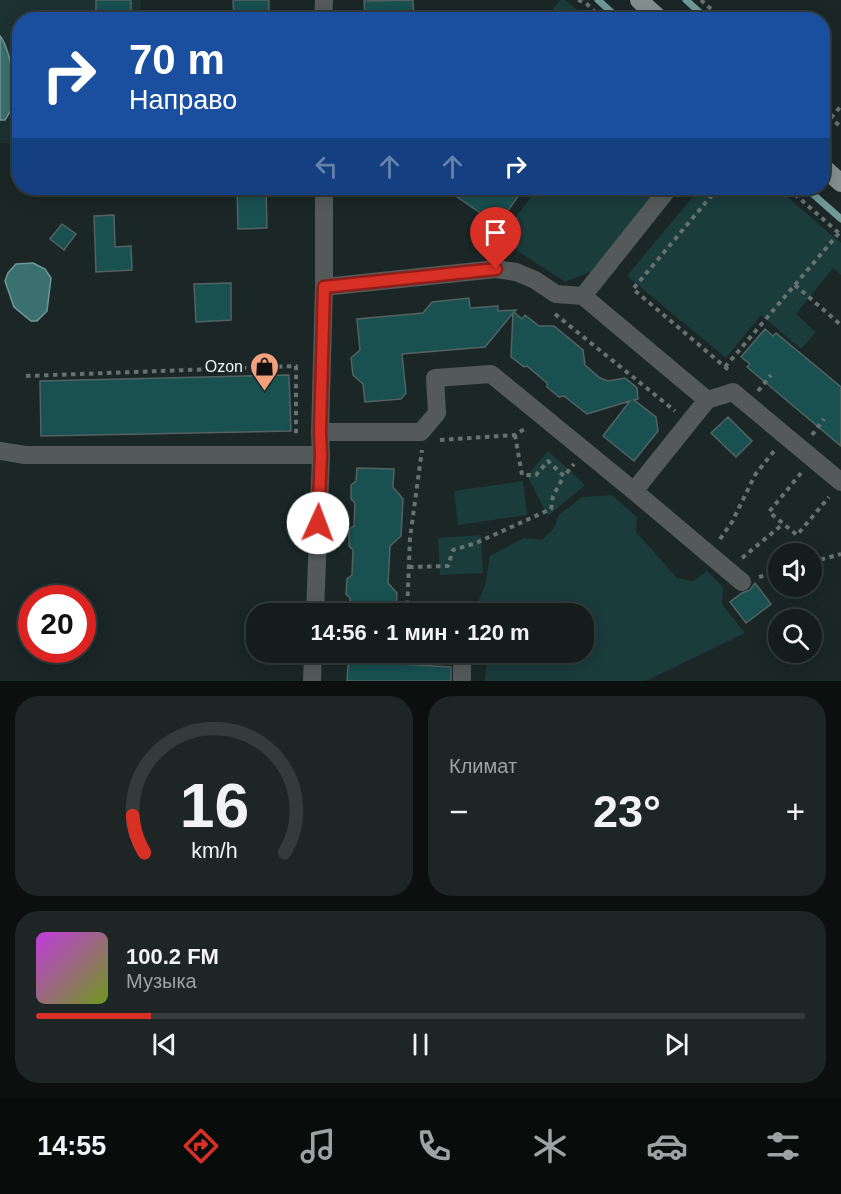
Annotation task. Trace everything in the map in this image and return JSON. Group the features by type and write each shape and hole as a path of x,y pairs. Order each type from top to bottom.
{"main road":[{"path":"639,0 652,12"}],"street":[{"path":"315,603 321,455 324,195"},
{"path":"583,296 663,195"},
{"path":"324,287 496,269 516,272 535,280 556,294 583,296 707,400"},
{"path":"320,432 421,432 437,413 435,378 491,374 742,582"},
{"path":"634,491 707,400 733,392 813,459 837,487"},
{"path":"0,451 37,456 321,455"},
{"path":"312,681 313,663"},
{"path":"462,663 462,681"}],"path":[{"path":"578,0 586,3 595,12"},
{"path":"701,0 714,12"},
{"path":"841,106 831,118 841,127"},
{"path":"712,195 633,289 733,374"},
{"path":"725,367 840,234 796,195"},
{"path":"795,285 841,325"},
{"path":"26,376 296,366 296,444"},
{"path":"756,394 771,375"},
{"path":"435,440 515,435 542,416"},
{"path":"808,439 824,419"},
{"path":"515,435 522,475 536,475 548,461 564,476"},
{"path":"710,555 732,522 755,475 786,436"},
{"path":"407,603 410,538 423,441"},
{"path":"409,567 448,566 453,550 476,543 551,508 553,496 564,476 585,451"},
{"path":"813,459 769,512 797,535 837,487"},
{"path":"728,570 783,524"},
{"path":"822,559 841,554"}],"shaded area":[{"path":"0,0 141,0 140,12 12,12 12,144 0,143"},
{"path":"560,0 565,0 580,12 551,12"},
{"path":"0,36 12,71 12,109 5,120 0,120"},
{"path":"533,195 654,195 593,271 565,282 516,250 509,226"},
{"path":"694,195 785,195 841,243 841,275 833,268 796,314 816,332 801,349 761,315 726,358 627,276"},
{"path":"33,263 45,269 51,278 47,311 37,321 31,321 14,307 5,281 8,273 16,264"},
{"path":"548,451 585,485 548,516 527,476"},
{"path":"523,481 527,515 458,525 454,491"},
{"path":"612,495 637,517 636,532 677,578 693,581 707,571 723,587 722,604 745,633 646,681 485,681 486,663 594,663 594,603 478,603 485,585 490,556 524,538 542,540 554,528 559,515 582,497"},
{"path":"481,535 483,573 440,575 438,538"}],"building":[{"path":"96,0 131,0 131,12 96,12"},
{"path":"233,0 269,0 269,12 234,12"},
{"path":"413,0 414,12 365,12 364,1"},
{"path":"237,195 266,195 267,228 238,229"},
{"path":"454,195 519,195 498,225"},
{"path":"114,215 115,247 131,246 132,270 96,272 94,216"},
{"path":"62,224 76,234 64,250 50,239"},
{"path":"231,283 231,320 196,322 194,284"},
{"path":"469,298 470,308 498,306 498,311 516,310 514,312 522,319 525,315 539,326 554,326 583,350 585,365 600,378 608,381 625,378 637,388 638,399 634,400 656,417 658,431 634,461 603,436 630,401 587,414 564,396 559,397 527,366 524,367 511,357 513,313 485,347 402,354 406,393 401,399 365,402 363,384 353,375 351,358 360,350 357,319 423,313 432,302"},
{"path":"765,329 773,336 776,333 841,387 841,446 747,367 750,364 741,357"},
{"path":"289,375 291,431 41,436 40,381"},
{"path":"728,417 752,441 736,457 711,433"},
{"path":"357,468 394,469 393,487 403,499 401,536 390,546 388,583 397,593 397,603 350,603 350,598 346,594 347,579 352,575 353,550 349,546 349,529 354,526 355,503 351,499 351,485 356,481"},
{"path":"755,583 771,604 746,623 730,602 750,590"},
{"path":"348,663 451,667 451,681 347,681"}],"waterway":[{"path":"598,0 611,12"},
{"path":"686,0 699,12"},
{"path":"814,195 841,219"}],"place":[{"name":"Ozon","path":"264,392"}],"route":[{"path":"318,523 324,287 496,269"}]}
